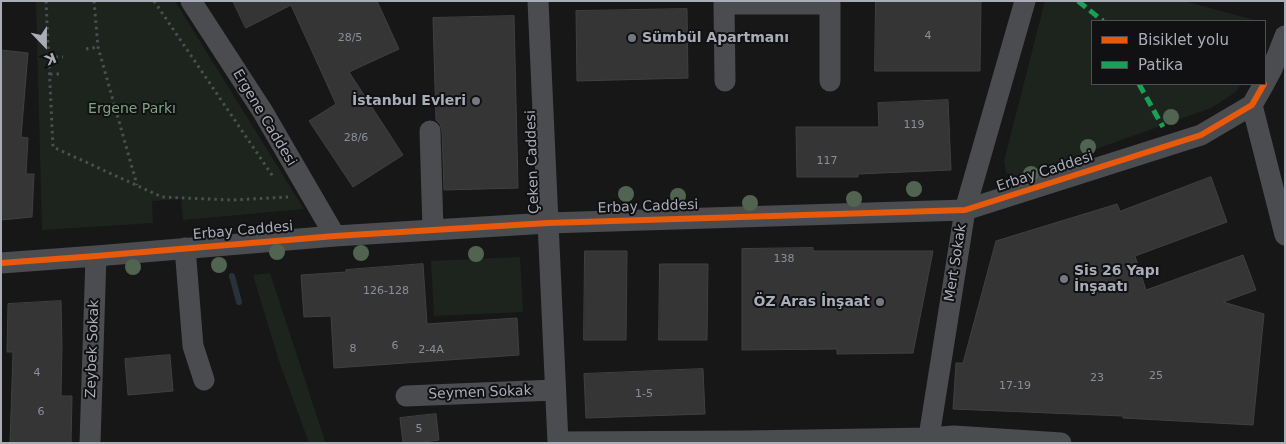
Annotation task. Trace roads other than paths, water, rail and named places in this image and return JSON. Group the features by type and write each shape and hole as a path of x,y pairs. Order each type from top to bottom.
{"street":[{"name":"Ergene Caddesi","path":"191,1 263,112 335,236"},
{"name":"Çeken Caddesi","path":"538,1 558,442"},
{"name":"Mert Sokak","path":"928,440 965,210 1025,1"},
{"path":"725,81 724,4 775,3 830,4 830,81"},
{"name":"Erbay Caddesi","path":"1266,80 1285,36"},
{"name":"Erbay Caddesi","path":"1,263 335,236 548,223 965,210 1201,135 1252,105 1263,85"},
{"path":"1252,105 1285,235"},
{"path":"430,131 433,230"},
{"path":"185,248 193,346 204,380"},
{"name":"Zeybek Sokak","path":"90,443 96,256"},
{"name":"Seymen Sokak","path":"406,396 555,390"},
{"path":"558,442 928,440 954,436 1061,443"}],"waterway":[{"path":"232,276 239,302"}],"place":[{"name":"Sümbül Apartmanı","path":"632,38"},
{"name":"İstanbul Evleri","path":"476,101"},
{"name":"Sis 26 Yapı İnşaatı","path":"1064,279"},
{"name":"ÖZ Aras İnşaat","path":"880,302"}],"park label":[{"name":"Ergene Parkı","path":"132,109"}]}
